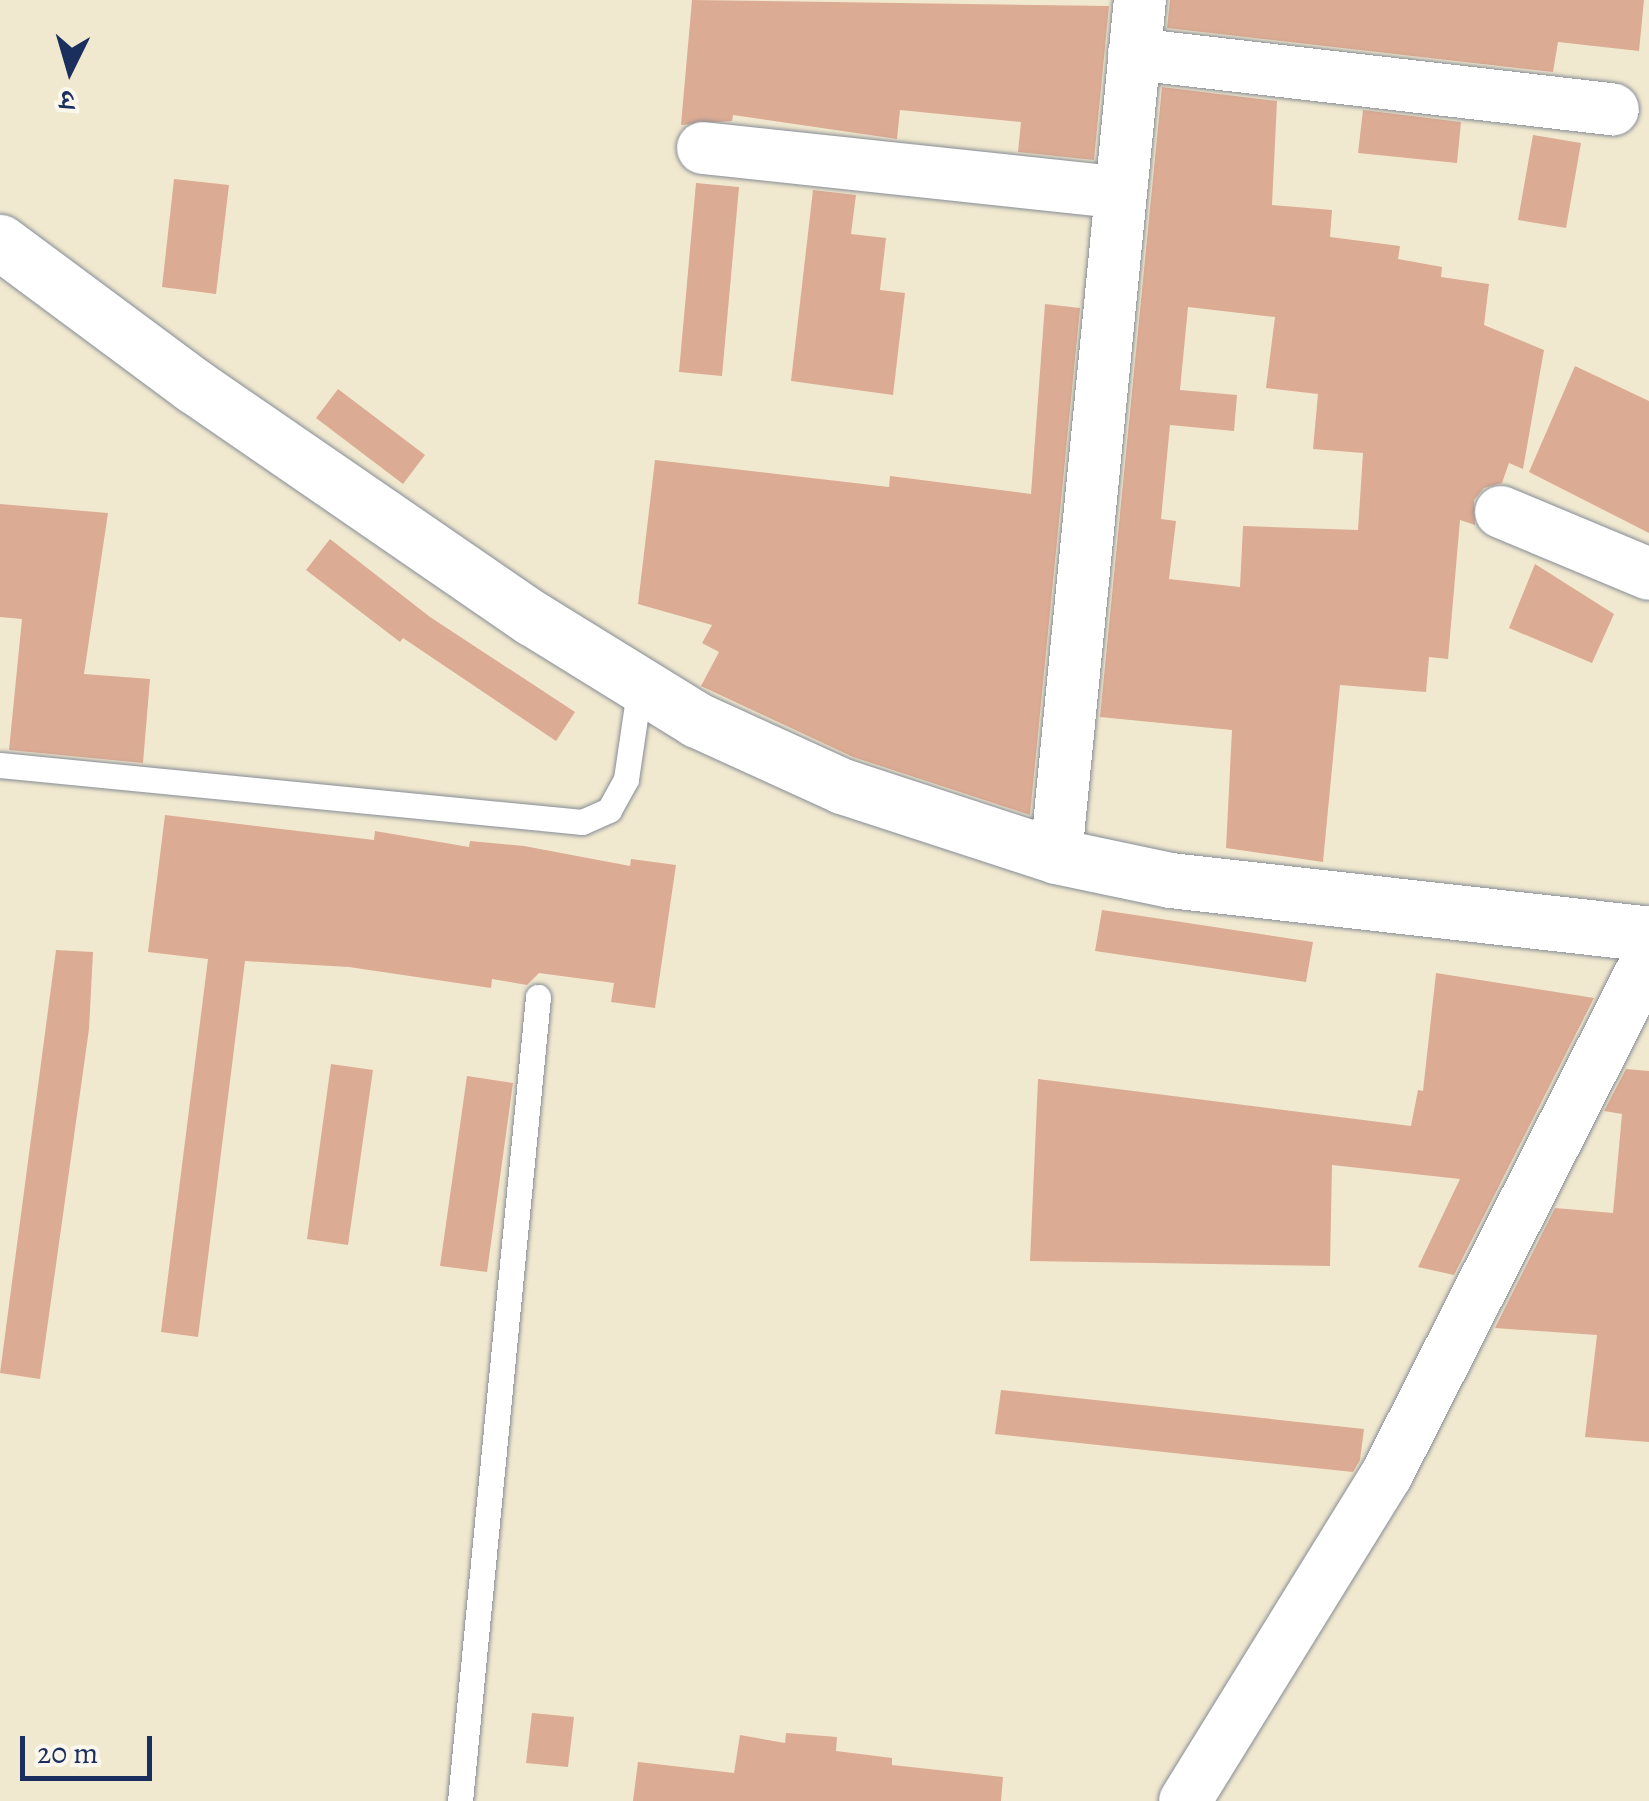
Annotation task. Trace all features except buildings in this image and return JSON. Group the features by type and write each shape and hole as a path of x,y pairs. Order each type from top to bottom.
{"street":[{"path":"1056,856 1140,0"},
{"path":"1134,54 1613,110"},
{"path":"703,148 1121,193"},
{"path":"0,242 194,386 532,618 697,720 842,786 1056,856 1170,880 1649,934"},
{"path":"1500,512 1649,574"},
{"path":"1185,1801 1387,1474 1649,957"}],"lane":[{"path":"0,765 582,822 609,810 626,779 640,684"},
{"path":"460,1801 538,997"}]}
